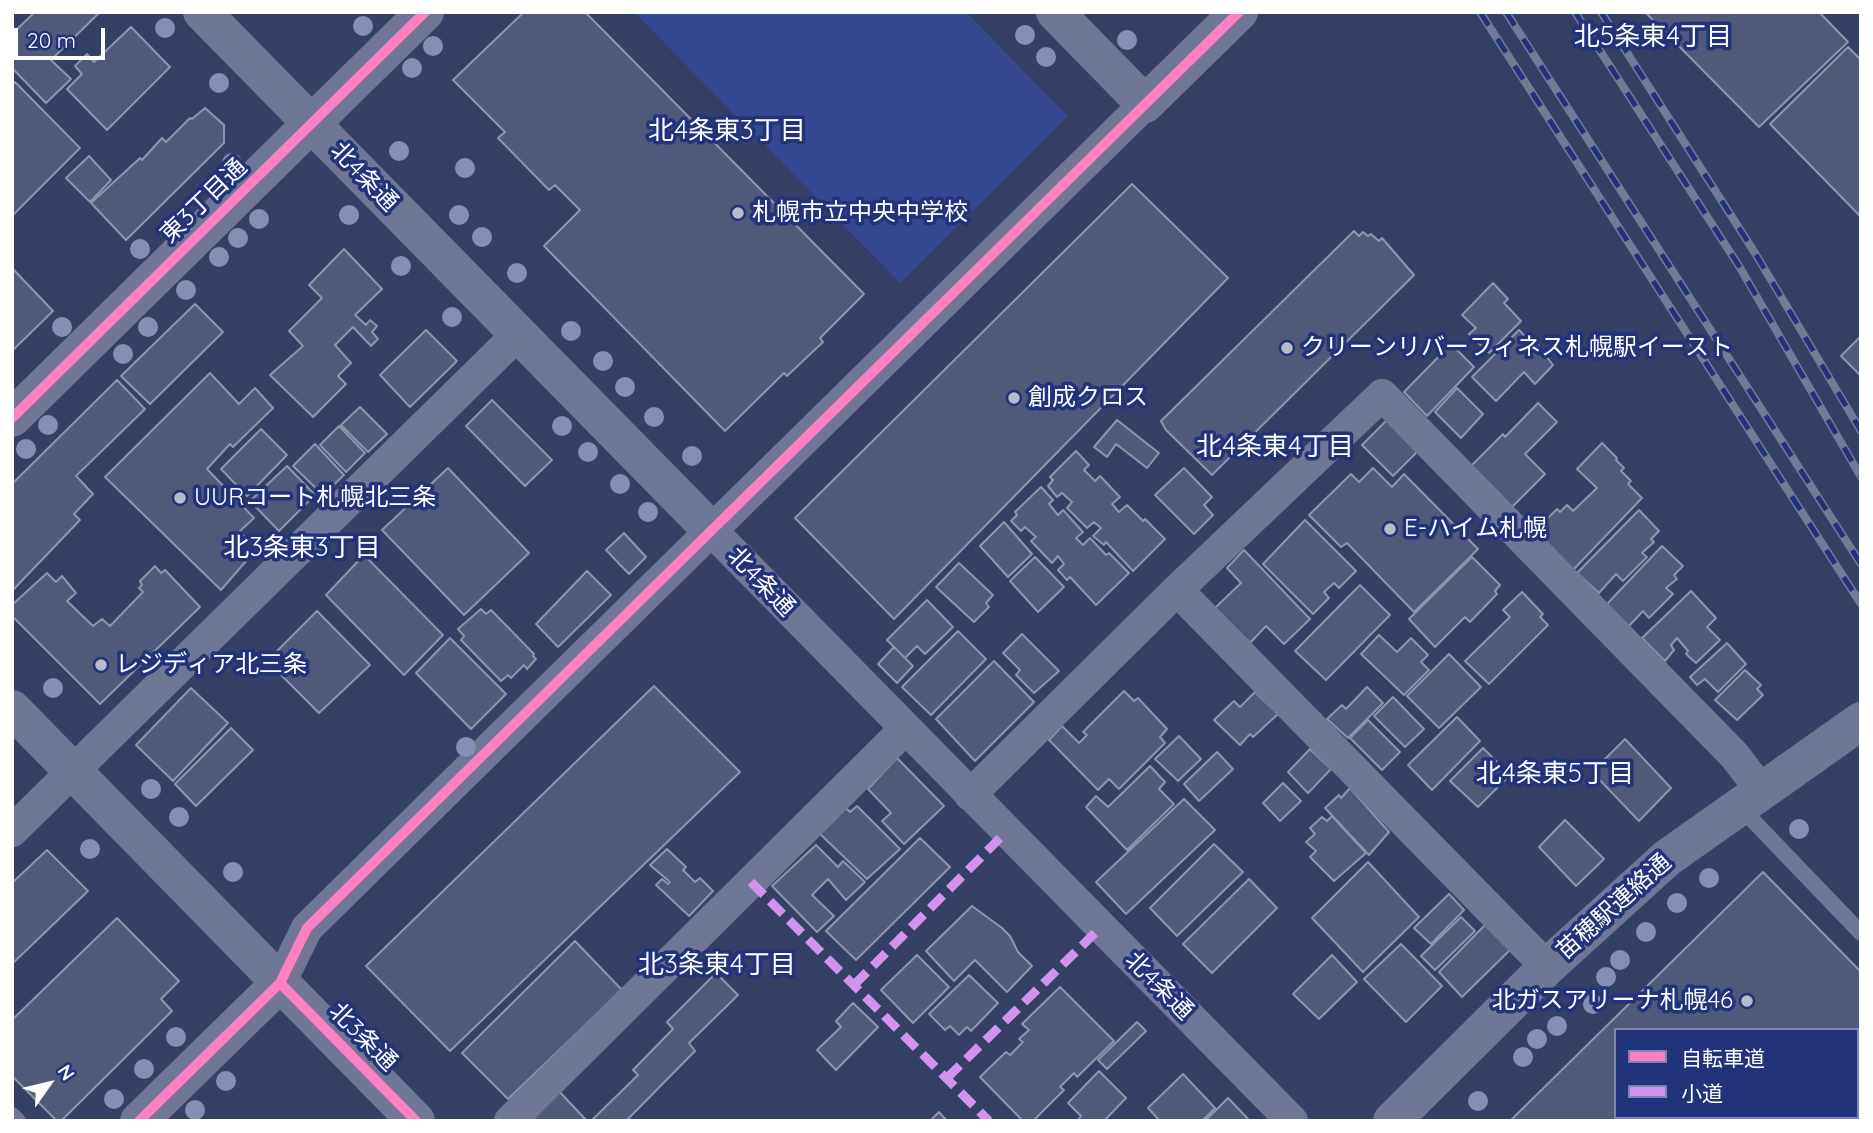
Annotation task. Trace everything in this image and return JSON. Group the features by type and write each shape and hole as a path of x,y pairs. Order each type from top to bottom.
{"street":[{"name":"北4条通","path":"202,12 1292,1121"},
{"name":"東3丁目通","path":"12,418 425,12"},
{"path":"1055,12 1146,104"},
{"path":"139,1121 279,983 307,928 1239,12"},
{"path":"12,831 518,334"},
{"path":"970,795 1177,590 1382,395 1734,755 1750,798"},
{"path":"1177,590 1547,967"},
{"name":"北3条通","path":"12,709 416,1121"},
{"name":"苗穂駅連絡通","path":"1392,1121 1547,967 1667,858 1861,721"},
{"path":"510,1121 905,729"}],"lane":[{"path":"1750,798 1861,933"},
{"path":"12,1115 18,1121"}],"shaded area":[{"path":"634,12 966,12 1068,116 900,283"}],"building":[{"path":"35,12 100,12 51,60 71,79 46,103 12,68 12,34"},
{"path":"524,12 585,12 864,294 820,338 823,342 787,376 784,373 725,431 544,246 580,210 555,185 549,190 498,138 505,132 453,80"},
{"path":"1645,12 1819,12 1848,42 1759,127"},
{"path":"131,27 170,67 107,130 67,89 82,74 75,66 87,54 94,62"},
{"path":"1848,47 1861,60 1861,217 1770,124"},
{"path":"15,82 80,148 12,216 12,85"},
{"path":"205,108 224,125 224,143 126,240 91,203 140,158 142,160 162,138 166,142 190,118"},
{"path":"89,156 111,180 90,202 66,178"},
{"name":"創成クロス","path":"1132,184 1228,278 894,619 795,518"},
{"name":"クリーンリバーフィネス札幌駅イースト","path":"1354,231 1359,236 1363,232 1368,236 1371,234 1379,241 1382,238 1414,275 1212,475 1166,430 1161,421"},
{"path":"344,249 382,289 355,315 366,325 370,320 377,326 372,332 378,339 371,346 353,327 335,345 351,363 338,376 346,384 313,417 270,375 303,346 289,331 322,298 309,285"},
{"path":"12,268 53,311 13,350 12,350"},
{"path":"1493,283 1508,299 1504,303 1521,321 1489,353 1469,334 1476,328 1462,315"},
{"path":"195,304 223,332 150,404 121,376"},
{"path":"426,330 457,361 410,407 380,375"},
{"path":"1519,330 1528,339 1525,343 1530,347 1535,341 1553,365 1535,384 1524,372 1496,401 1472,377"},
{"path":"1861,336 1861,376 1841,356"},
{"path":"1451,344 1474,367 1427,416 1404,392"},
{"name":"UURコート札幌北三条","path":"210,373 239,404 255,388 273,408 233,447 230,444 207,469 254,518 240,531 246,539 238,547 248,555 247,560 221,590 105,477"},
{"path":"117,380 145,409 76,476 93,494 74,514 80,520 12,591 12,484"},
{"path":"1457,388 1483,414 1461,438 1435,412"},
{"path":"492,400 552,460 525,486 466,426"},
{"path":"1538,403 1557,422 1525,454 1545,474 1510,509 1469,468 1503,434 1505,437"},
{"path":"360,407 387,434 368,452 341,425"},
{"path":"1117,420 1159,453 1147,468 1116,444 1107,457 1094,447"},
{"path":"1387,420 1417,452 1393,476 1362,445"},
{"path":"339,426 365,453 346,472 320,445"},
{"path":"261,429 287,455 247,496 221,469"},
{"path":"1602,443 1617,458 1624,468 1621,471 1631,481 1628,484 1642,498 1573,570 1535,531 1557,509 1560,512 1567,505 1573,511 1597,488 1577,469"},
{"path":"315,444 344,475 323,495 293,466"},
{"path":"1076,451 1089,465 1084,470 1095,481 1100,476 1120,497 1112,504 1119,512 1127,505 1165,539 1133,571 1106,542 1104,545 1093,536 1101,528 1094,522 1087,528 1067,508 1072,502 1062,493 1057,497 1048,486 1053,480 1050,477"},
{"path":"287,466 315,495 279,531 250,501"},
{"path":"448,468 529,553 464,615 382,530"},
{"path":"1184,468 1212,497 1204,505 1213,515 1194,534 1155,495"},
{"name":"E-ハイム札幌","path":"1373,468 1392,487 1404,474 1478,549 1414,612 1347,543 1341,547 1309,515 1351,474 1359,482"},
{"path":"1041,487 1053,500 1049,504 1058,515 1063,510 1083,532 1076,538 1083,545 1090,538 1129,573 1096,605 1070,577 1067,580 1058,570 1064,564 1058,556 1052,563 1031,541 1036,537 1025,527 1021,531 1011,521 1017,515 1015,512"},
{"path":"1639,510 1659,531 1651,539 1654,542 1642,553 1647,557 1623,581 1616,574 1599,593 1577,573"},
{"path":"1305,520 1356,571 1339,588 1334,583 1324,592 1329,598 1313,614 1263,564"},
{"path":"1004,522 1032,554 1008,577 980,546"},
{"path":"624,533 646,557 629,574 606,550"},
{"path":"1662,546 1683,566 1674,575 1677,579 1666,588 1673,594 1649,618 1643,611 1628,627 1606,605"},
{"path":"1244,550 1310,619 1284,644 1266,626 1250,643 1215,608 1241,583 1227,568"},
{"path":"364,555 443,635 404,675 326,595"},
{"path":"1035,557 1064,587 1038,612 1010,581"},
{"path":"1472,557 1500,585 1495,591 1497,594 1470,622 1465,617 1435,647 1409,619"},
{"path":"959,563 993,595 986,603 989,607 974,622 936,587"},
{"name":"レジディア北三条","path":"155,566 161,573 165,570 200,607 100,704 12,616 12,605 47,573 56,582 62,576 76,593 67,601 93,626 102,619 110,626 143,592 139,588 142,585 140,581"},
{"path":"587,571 611,595 558,647 536,624"},
{"path":"1360,585 1390,615 1326,680 1295,651"},
{"path":"1691,591 1716,618 1707,627 1720,640 1696,663 1686,654 1688,651 1677,638 1671,645 1674,650 1665,661 1642,638"},
{"path":"1522,592 1543,614 1540,617 1548,625 1489,684 1465,661 1510,617 1503,610"},
{"path":"927,600 953,627 925,654 917,646 905,658 887,640"},
{"path":"481,609 486,614 491,610 534,654 536,659 527,669 524,665 511,678 508,675 501,681 461,640 464,636 458,629"},
{"path":"317,611 370,665 319,713 267,661"},
{"path":"958,631 986,659 931,715 902,687"},
{"path":"1022,634 1059,671 1034,693 1016,675 1020,670 1003,653"},
{"path":"1379,635 1397,652 1411,638 1428,655 1421,662 1429,670 1404,695 1361,654"},
{"path":"450,638 506,694 471,729 416,673"},
{"path":"1727,643 1746,664 1718,692 1705,679 1697,685 1690,677"},
{"path":"894,647 913,666 897,683 878,664"},
{"path":"1449,654 1481,687 1439,728 1407,696"},
{"path":"994,661 1034,702 975,761 936,719"},
{"path":"1745,670 1761,685 1757,689 1763,695 1737,720 1715,700"},
{"path":"654,686 740,772 450,1051 366,966"},
{"path":"1367,687 1383,703 1348,738 1327,719 1342,705 1346,709"},
{"path":"191,688 228,723 173,781 136,745"},
{"path":"1124,691 1134,701 1138,698 1167,729 1160,737 1165,743 1119,789 1109,779 1098,790 1049,740 1062,726 1079,743 1087,735 1083,732"},
{"path":"1255,692 1278,714 1253,737 1250,734 1240,745 1214,720 1234,701 1240,707"},
{"path":"1393,697 1424,729 1405,747 1374,716"},
{"path":"1457,717 1480,741 1432,790 1408,765"},
{"path":"1368,720 1400,752 1382,770 1350,738"},
{"path":"231,728 253,750 196,806 175,784"},
{"path":"1179,736 1201,759 1178,781 1155,759"},
{"path":"1625,739 1671,788 1639,821 1592,772"},
{"path":"1483,748 1510,775 1478,807 1450,781"},
{"path":"1310,749 1331,769 1308,793 1288,772"},
{"path":"1217,752 1233,769 1199,801 1184,784"},
{"path":"897,758 944,806 904,844 882,821 891,813 868,789"},
{"path":"1150,766 1165,782 1159,789 1174,804 1127,850 1086,807 1096,796 1108,807"},
{"path":"1283,783 1301,801 1280,821 1263,803"},
{"path":"1350,788 1389,832 1369,855 1325,808 1339,795 1341,798"},
{"path":"1184,799 1215,830 1126,914 1096,882"},
{"path":"844,806 850,812 857,806 900,849 867,879 818,832"},
{"path":"1332,816 1366,853 1334,881 1310,857 1316,851 1306,842 1315,834 1310,828 1322,817 1327,821"},
{"path":"1565,820 1604,859 1576,886 1539,847"},
{"path":"920,838 950,867 856,960 826,931"},
{"path":"1214,844 1243,872 1177,936 1150,908"},
{"path":"816,845 838,867 843,861 865,882 846,900 828,879 812,895 834,916 817,932 772,886"},
{"path":"667,849 686,867 683,870 695,882 700,878 713,891 689,916 656,885 662,879 668,884 670,882 650,865"},
{"path":"47,850 88,891 12,964 12,883"},
{"path":"1368,862 1419,917 1363,972 1312,918"},
{"name":"北ガスアリーナ札幌46","path":"1763,872 1861,972 1861,1121 1510,1121"},
{"path":"1249,879 1277,908 1212,973 1183,944"},
{"path":"1449,894 1464,910 1431,944 1414,928"},
{"path":"972,906 1010,936 1018,952 1032,966 1007,992 975,960 954,981 926,951"},
{"path":"1461,917 1475,931 1435,970 1421,956"},
{"path":"117,918 179,981 161,999 172,1011 61,1121 57,1121 12,1076 12,1020"},
{"path":"1485,925 1510,950 1462,997 1439,972"},
{"path":"575,941 622,990 508,1099 462,1053"},
{"path":"1401,944 1442,986 1406,1022 1364,979"},
{"path":"917,955 949,987 913,1023 881,990"},
{"path":"1332,955 1357,982 1319,1019 1293,994"},
{"path":"716,973 738,995 689,1043 695,1051 626,1121 591,1121 638,1075 633,1070 673,1029 667,1022"},
{"path":"969,975 998,1003 971,1031 967,1027 959,1035 950,1026 945,1030 929,1014"},
{"path":"1060,987 1114,1041 1077,1077 1074,1073 1060,1087 1064,1090 1033,1121 1023,1121 980,1077 1006,1052 1010,1055 1023,1042 1019,1039 1029,1030 1022,1024"},
{"path":"853,1003 878,1027 836,1070 817,1050 841,1027 836,1021"},
{"path":"1137,1022 1146,1031 1107,1069 1098,1060"},
{"path":"1099,1071 1126,1098 1104,1121 1077,1121 1081,1116 1068,1103"},
{"path":"1183,1074 1215,1108 1202,1121 1160,1121 1148,1108"},
{"path":"556,1088 587,1121 522,1121"},
{"path":"1228,1098 1250,1121 1205,1121"},
{"path":"939,1112 947,1121 930,1121"}],"railway":[{"path":"1480,12 1861,604"},
{"path":"1506,12 1861,564"},
{"path":"1575,12 1739,266 1861,477"},
{"path":"1601,12 1755,253 1861,431"}],"marked path":[{"path":"854,985 1006,832"},
{"path":"751,882 989,1121"},
{"path":"947,1078 1101,927"}],"cycle path":[{"path":"12,418 425,12"},
{"path":"139,1121 280,983 307,928 1239,12"},
{"path":"280,983 416,1121"}],"place":[{"name":"札幌市立中央中学校","path":"738,213"},
{"name":"クリーンリバーフィネス札幌駅イースト","path":"1287,348"},
{"name":"創成クロス","path":"1014,398"},
{"name":"UURコート札幌北三条","path":"180,498"},
{"name":"E-ハイム札幌","path":"1390,529"},
{"name":"レジディア北三条","path":"101,665"},
{"name":"北ガスアリーナ札幌46","path":"1747,1001"}],"district":[{"name":"北5条東4丁目","path":"1653,37"},
{"name":"北4条東3丁目","path":"727,131"},
{"name":"北4条東4丁目","path":"1275,447"},
{"name":"北3条東3丁目","path":"302,548"},
{"name":"北4条東5丁目","path":"1555,774"},
{"name":"北3条東4丁目","path":"717,965"}]}
